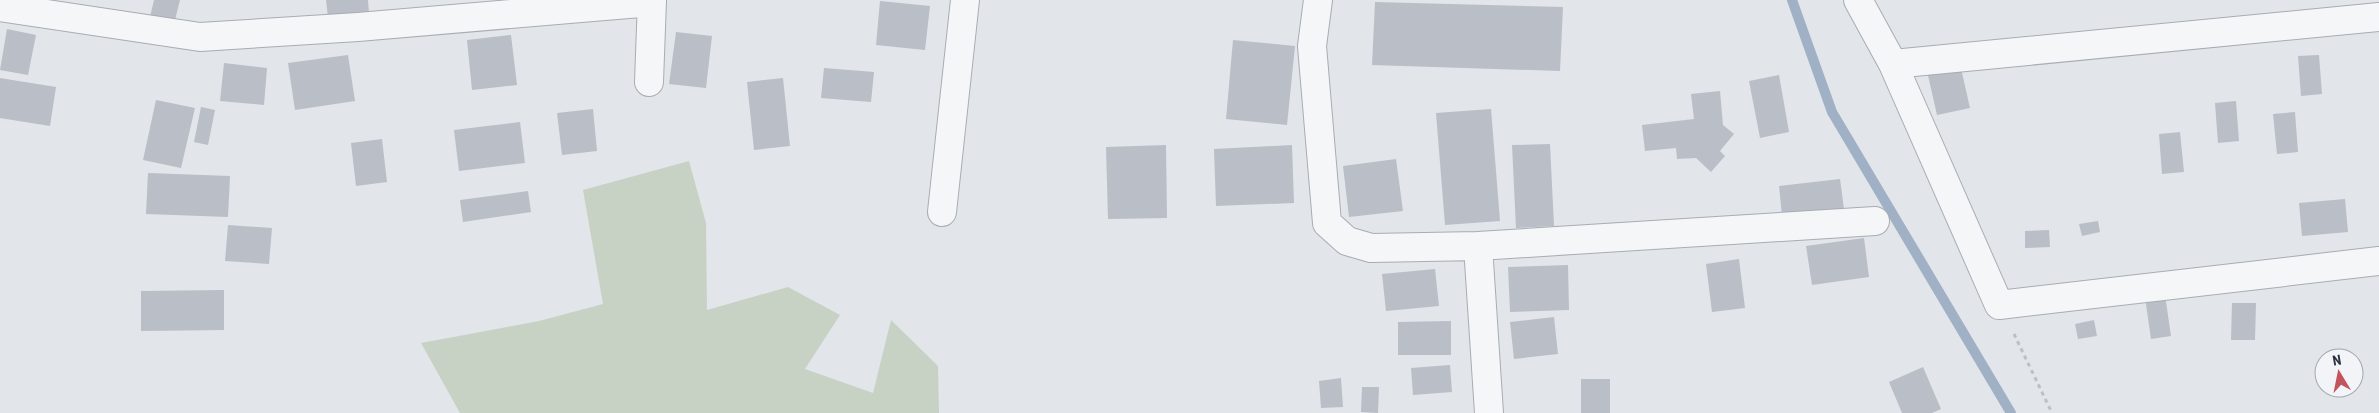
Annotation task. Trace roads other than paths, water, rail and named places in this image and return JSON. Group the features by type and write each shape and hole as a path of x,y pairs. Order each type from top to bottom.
{"street":[{"path":"942,212 965,0"},
{"path":"1318,0 1312,46 1328,223 1347,242 1371,248 1478,246 1875,220"},
{"path":"1858,0 1894,64 1999,304 2379,261"},
{"path":"0,7 200,37 358,27 652,1 650,82"},
{"path":"1894,64 2379,17"},
{"path":"1478,246 1489,413"}],"waterway":[{"path":"1792,0 1832,112 2011,413"}]}
